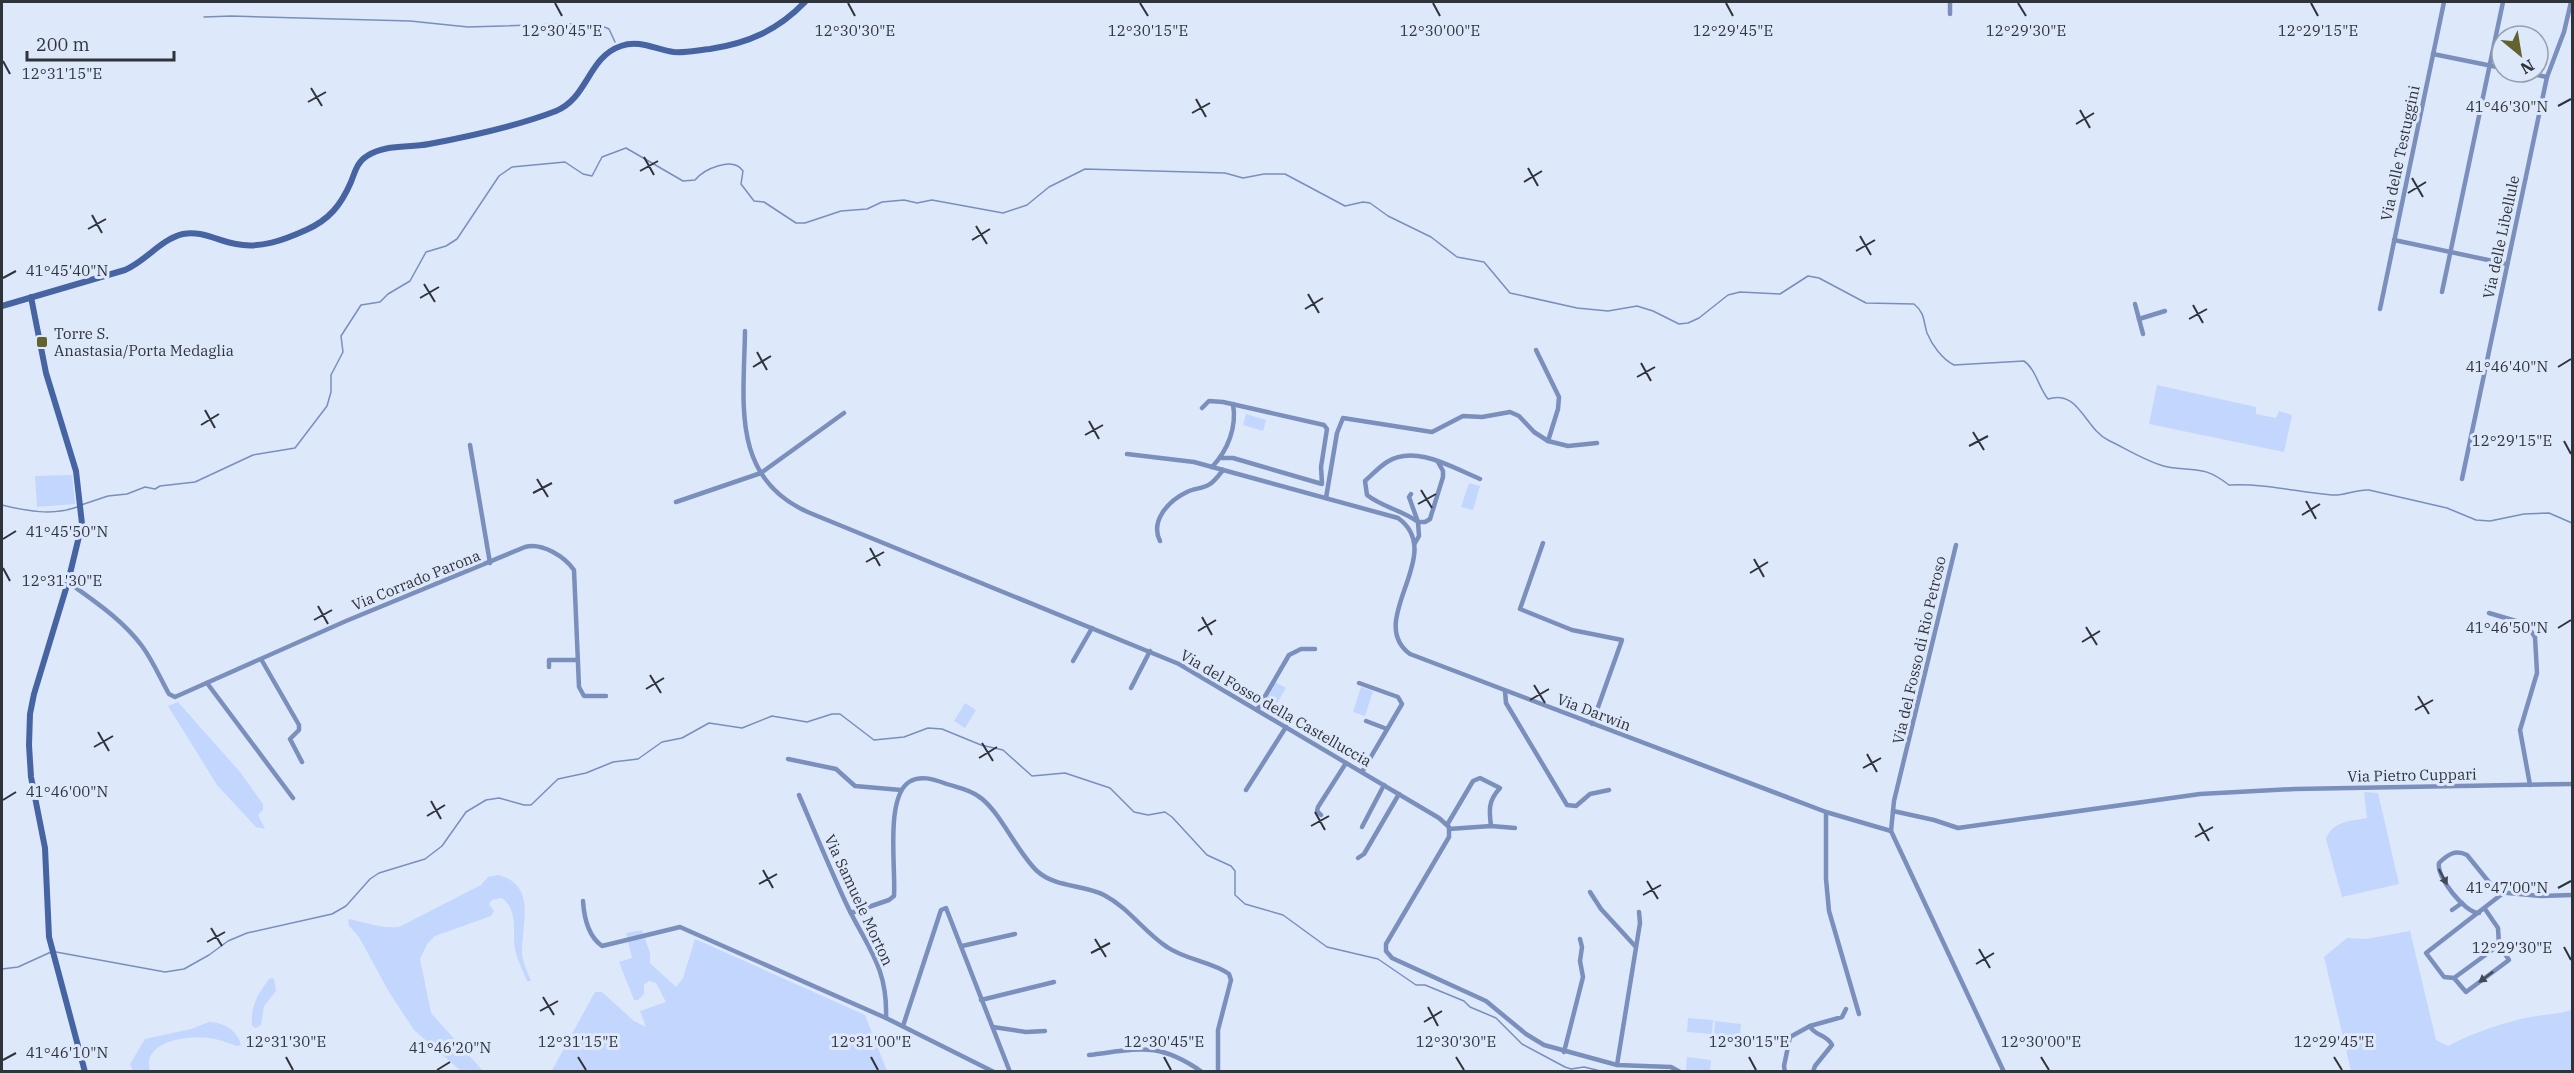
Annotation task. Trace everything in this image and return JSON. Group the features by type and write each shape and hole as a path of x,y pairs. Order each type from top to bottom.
{"street":[{"path":"2,306 126,270 171,239 183,234 201,235 234,244 252,246 297,234 319,224 335,210 344,198 358,165 374,152 393,147 432,144 549,113 575,99 599,60 618,47 638,43 678,52 733,45 754,39 772,30 805,2"},
{"path":"1950,2 1950,14"},
{"name":"Via delle Testuggini","path":"2380,309 2444,2"},
{"path":"2442,292 2503,2"},
{"name":"Via delle Libellule","path":"2550,69 2564,32 2571,2"},
{"path":"2433,54 2489,65"},
{"name":"Via delle Libellule","path":"2462,479 2546,84"},
{"path":"2394,240 2507,264"},
{"path":"31,297 44,363 76,471 80,498 80,537 37,682 30,714 31,777 45,848 51,948 85,1071"},
{"path":"2135,304 2144,334"},
{"path":"2139,319 2165,311"},
{"name":"Via del Fosso della Castelluccia","path":"745,332 744,428 750,452 761,473 783,497 804,510 1179,663 1399,794 1448,827"},
{"path":"1536,350 1558,397 1558,409 1548,441"},
{"path":"1202,408 1209,401 1233,404 1326,427 1321,467 1322,484 1233,458 1221,458"},
{"path":"1212,467 1221,458 1230,438 1235,417 1233,404"},
{"path":"1326,498 1337,433 1343,418 1432,432 1463,416 1482,417 1510,412 1519,416 1540,437 1548,441 1568,447 1597,443"},
{"path":"676,502 761,473 844,413"},
{"path":"1540,437 1550,430"},
{"path":"470,445 490,563"},
{"path":"1127,454 1178,459 1212,467 1398,518 1406,525 1415,543"},
{"path":"1438,462 1443,471 1443,477 1432,516 1425,522 1418,522 1406,513 1374,501 1367,495 1365,481 1388,461 1399,457 1421,456 1438,462 1480,478"},
{"path":"1160,541 1155,528 1158,520 1173,501 1187,491 1207,486 1223,470"},
{"path":"1411,494 1409,497 1418,522"},
{"name":"Via Darwin","path":"1418,522 1419,536 1415,543 1414,558 1397,618 1397,632 1402,645 1415,657 1826,812 1891,831"},
{"path":"1543,543 1520,609 1572,630 1622,640 1592,724"},
{"name":"Via del Fosso di Rio Petroso","path":"1891,831 1893,811 1956,545"},
{"name":"Via Corrado Parona","path":"68,582 104,609 133,635 150,658 172,697 176,697 346,621 534,546 558,556 572,566 575,575 576,660 581,694 606,696"},
{"path":"2489,613 2526,624 2532,630 2536,640 2537,673 2520,730 2530,785"},
{"path":"1073,661 1092,628"},
{"path":"1257,710 1289,655 1301,649 1315,649"},
{"path":"1131,688 1150,651"},
{"path":"261,659 299,725 299,730 290,739 302,762"},
{"path":"549,668 549,660 576,660"},
{"path":"207,683 293,798"},
{"path":"1359,683 1401,699 1402,704 1362,772"},
{"path":"1505,691 1506,703 1568,805 1576,806 1590,794 1609,790"},
{"path":"1366,721 1388,729"},
{"path":"1246,790 1286,727"},
{"path":"788,759 836,769 853,785 901,790"},
{"path":"1321,815 1317,811 1318,807 1346,763"},
{"path":"850,913 889,900 894,896 895,820 901,790 912,781 925,778 978,796 988,805 1031,865 1045,877 1058,883 1082,887 1104,895 1126,909 1169,949 1228,973 1231,980 1217,1037 1218,1071"},
{"path":"1491,826 1489,805 1492,797 1500,788 1480,778 1473,781 1448,827 1448,840 1386,944 1388,954 1428,976 1486,1001 1534,1041 1564,1052 1617,1065 1671,1067 1680,1071"},
{"name":"Via Pietro Cuppari","path":"1893,811 1958,828 2200,794 2295,789 2572,784"},
{"path":"1362,827 1384,785"},
{"path":"1358,858 1364,854 1399,794"},
{"name":"Via Samuele Morton","path":"798,795 850,913 879,964 886,999 886,1017"},
{"path":"1826,812 1826,879 1829,911 1859,1014"},
{"path":"1448,827 1515,828"},
{"path":"1891,831 2004,1071"},
{"path":"2480,914 2468,911 2442,878 2438,869 2441,861 2455,852 2467,855 2497,892 2502,894 2572,895"},
{"path":"1590,892 1601,909 1635,946"},
{"path":"2485,909 2499,929 2499,945 2509,960 2466,992 2454,978 2444,976 2426,953 2480,914 2485,909 2502,894"},
{"path":"583,901 584,916 595,941 602,946 680,927 886,1017 994,1071"},
{"path":"2452,910 2462,903"},
{"path":"903,1026 941,910 944,907 948,909 1010,1071"},
{"path":"1617,1065 1640,923 1639,912"},
{"path":"962,946 1015,934"},
{"path":"1564,1052 1583,977 1580,939"},
{"path":"2454,978 2499,945"},
{"path":"981,999 1054,982"},
{"path":"1785,1071 1784,1065 1790,1037 1810,1026 1842,1017 1846,1009"},
{"path":"1810,1026 1813,1031 1827,1038 1832,1045 1813,1071"},
{"path":"993,1027 1026,1032 1045,1030"},
{"path":"1089,1055 1157,1049 1175,1054 1202,1071"}],"shaded area":[{"path":"2157,385 2256,407 2256,414 2276,418 2279,411 2292,415 2284,452 2149,424"},
{"path":"1246,414 1266,420 1263,431 1243,425"},
{"path":"72,475 75,504 37,507 35,476"},
{"path":"1469,483 1480,486 1473,510 1461,507"},
{"path":"1275,682 1286,688 1273,710 1263,704"},
{"path":"1361,687 1373,691 1365,716 1353,712"},
{"path":"178,702 240,772 263,804 263,810 258,815 265,829 256,827 217,785 168,706"},
{"path":"965,703 976,710 965,728 954,721"},
{"path":"2364,792 2378,793 2399,884 2342,897 2326,839 2337,825 2367,818"},
{"path":"498,875 510,880 523,896 525,918 522,954 531,981 527,981 517,957 513,915 502,898 492,900 489,904 494,911 491,916 435,936 427,944 420,959 431,1013 483,1071 461,1071 414,1030 389,992 359,937 349,926 348,919 380,926 399,927 481,885 488,877"},
{"path":"642,930 650,953 650,963 676,987 683,978 695,939 865,1015 887,1071 551,1072 595,992 602,992 634,1021 646,1027 640,1011 666,1002 656,983 649,981 644,985 644,994 638,1000 634,1000 619,962 632,958 626,933"},
{"path":"2410,931 2436,1040 2448,1046 2508,1022 2572,1010 2572,1071 2351,1071 2324,957 2347,938 2366,939"},
{"path":"270,978 274,979 276,991 264,1006 261,1025 256,1028 252,1026 254,1006"},
{"path":"1688,1018 1713,1020 1712,1034 1687,1032"},
{"path":"1715,1021 1741,1024 1740,1038 1714,1035"},
{"path":"209,1022 229,1028 237,1036 241,1045 200,1037 178,1039 168,1042 152,1053 149,1061 150,1071 133,1071 130,1064 145,1039 191,1029"},
{"path":"1687,1057 1711,1060 1710,1071 1686,1070"}],"waterway":[{"path":"204,17 410,21 468,27 595,23 609,29 615,42"},
{"path":"81,505 108,496 127,494 145,487 155,489 160,486 195,482 253,455 295,448 327,406 331,392 331,375 343,352 341,336 361,305 380,302 388,294 410,281 426,252 446,246 457,239 499,176 512,167 565,162 583,174 592,176 602,157 626,148 683,181 695,180 712,168 726,164 738,167 743,171 741,184 754,201 764,202 796,223 805,223 841,211 867,209 882,202 904,200 917,203 932,200 1003,213 1027,205 1049,187 1085,169 1225,173 1243,178 1264,174 1285,174 1345,206 1363,202 1370,203 1388,216 1431,237 1457,257 1484,262 1510,293 1577,308 1608,311 1637,306 1679,324 1699,318 1728,295 1740,292 1780,294 1808,276 1819,278 1866,303 1914,304 1922,314 1927,333 1935,347 1945,359 1954,365 2024,361 2031,368 2048,399 2059,397 2067,400 2075,405 2100,435 2153,463 2200,470 2213,474 2229,485 2268,486 2332,495 2369,490 2447,508 2476,520 2490,521 2524,514 2549,513 2572,523"},
{"path":"2,505 30,511 49,512 77,507"},
{"path":"56,952 165,972 184,969 228,941 247,933 332,914 346,906 370,879 379,873 425,859 442,846 466,812 486,800 499,798 531,805 558,779 586,773 613,762 638,759 662,742 682,738 709,723 742,728 772,716 807,722 832,714 840,714 874,740 904,737 928,728 942,729 981,745 1003,750 1032,776 1065,773 1110,788 1134,812 1148,815 1165,812 1207,855 1231,866 1235,871 1235,895 1245,904 1283,915 1327,947 1378,959 1416,985 1425,985 1464,1001 1470,1007 1496,1018 1522,1044 1565,1067 1571,1069 1584,1067 1605,1072"},
{"path":"2,969 18,967 51,952"}],"place":[{"name":"Torre S. Anastasia/Porta Medaglia","path":"42,342"}]}
